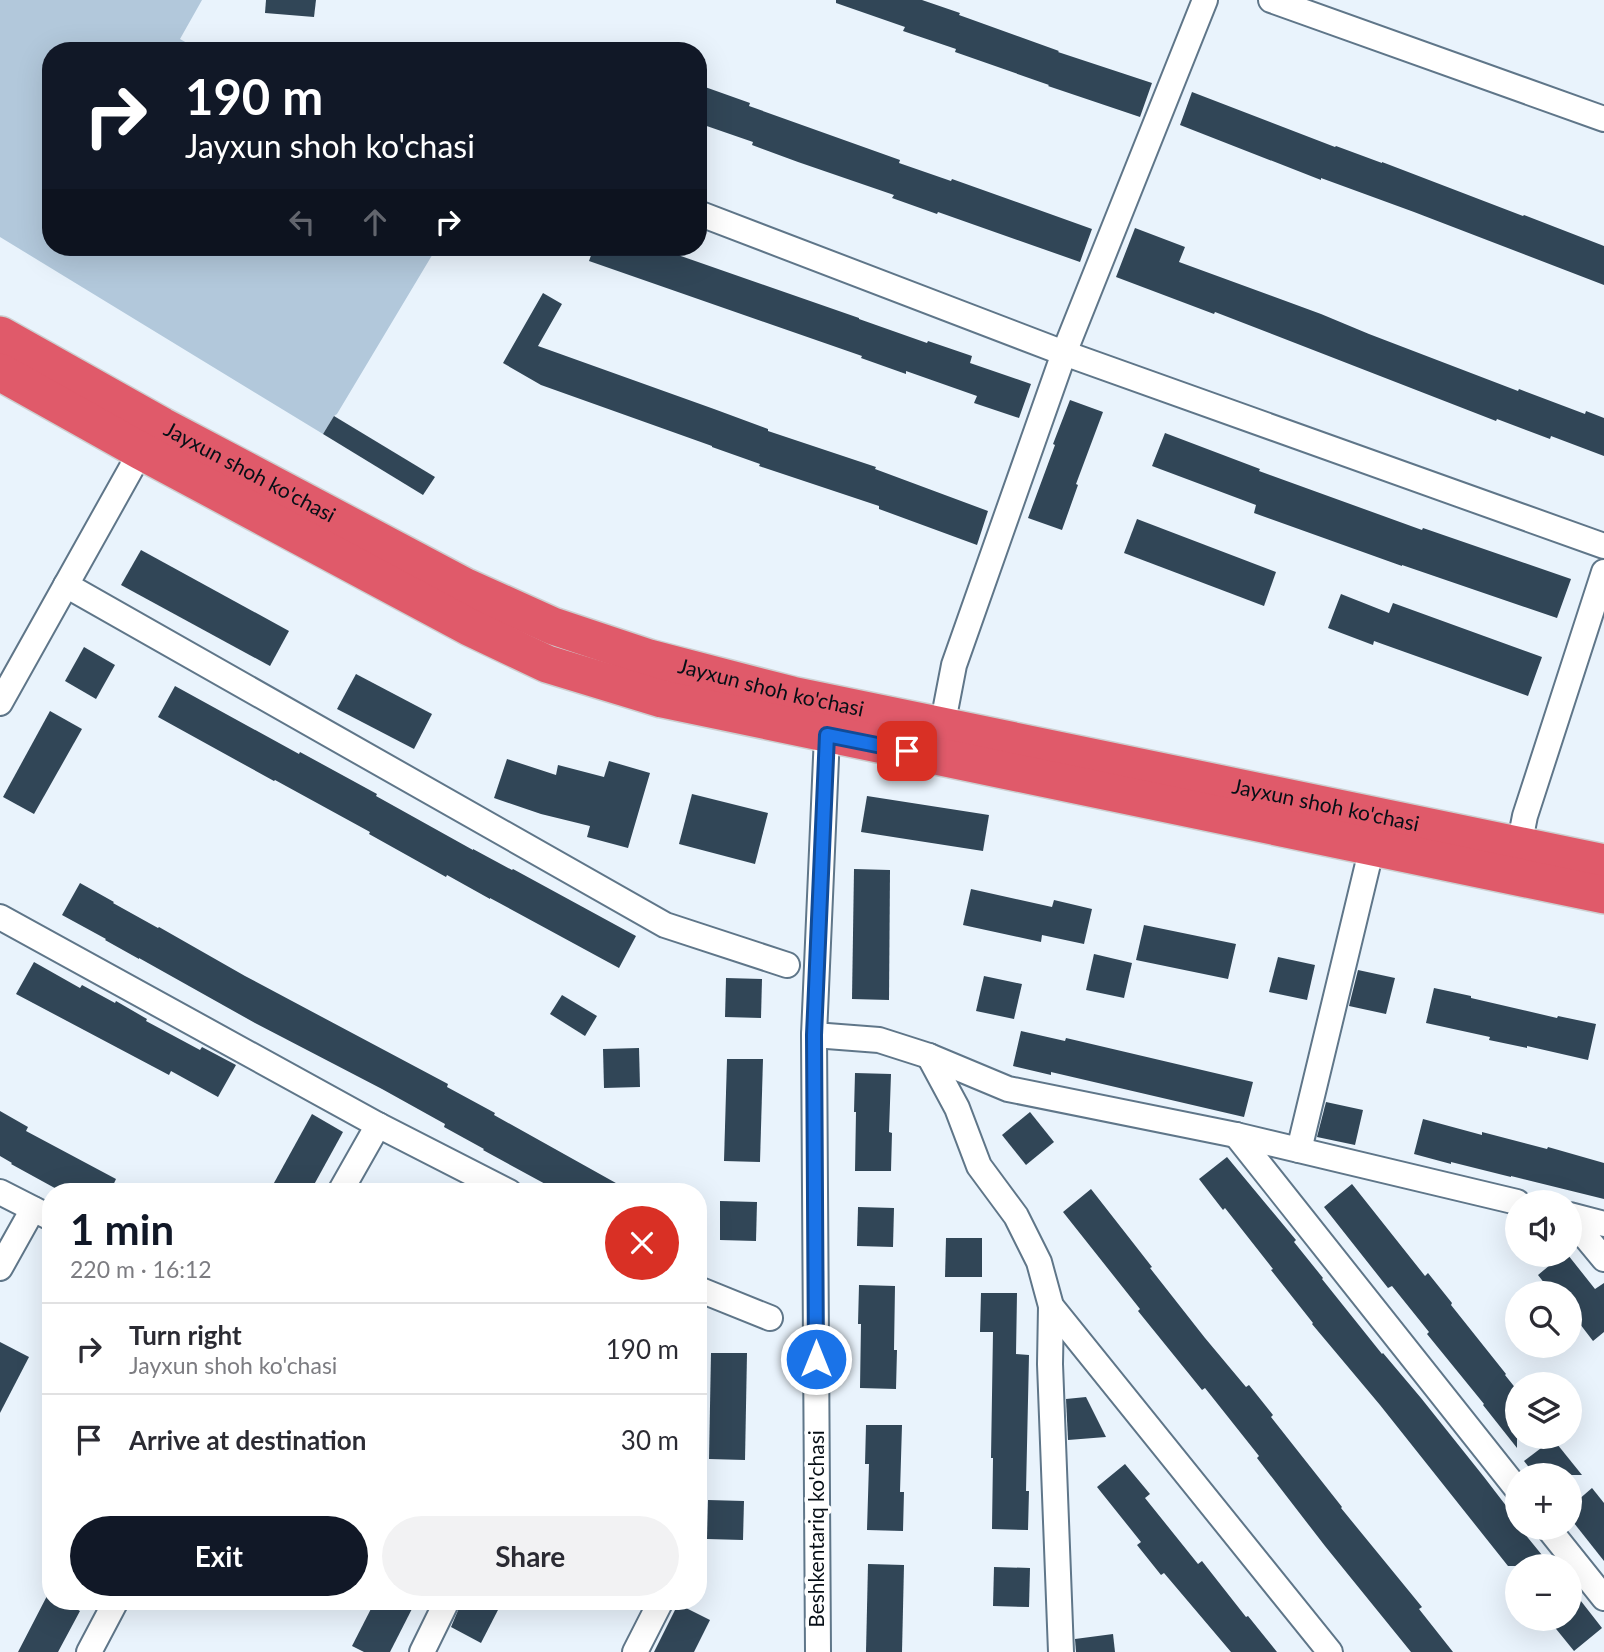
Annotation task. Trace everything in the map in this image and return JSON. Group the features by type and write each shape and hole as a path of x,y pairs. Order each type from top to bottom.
{"highway":[{"name":"Jayxun shoh ko'chasi","path":"0,335 162,426 464,586 553,626 649,658 792,695 1604,863"},
{"name":"Jayxun shoh ko'chasi","path":"0,372 469,627 547,664 662,699 1604,895"}],"street":[{"path":"942,727 954,665 1064,353 1205,0"},
{"path":"1271,0 1604,119"},
{"path":"707,215 1064,353 1604,546"},
{"path":"0,703 141,451"},
{"path":"1519,846 1525,816 1604,572"},
{"path":"66,585 665,925 787,965"},
{"name":"Beshkentariq ko'chasi","path":"818,1652 814,1035 827,735"},
{"path":"1298,1150 1372,847"},
{"path":"0,917 378,1125 491,1183"},
{"path":"814,1035 879,1040 929,1056 1007,1089 1236,1135 1505,1199"},
{"path":"929,1056 957,1108 979,1166 1016,1216 1039,1262 1051,1306 1050,1364 1061,1652"},
{"path":"345,1183 378,1125"},
{"path":"1236,1135 1505,1474"},
{"path":"0,1192 42,1214 0,1268"},
{"path":"1582,1219 1604,1224"},
{"path":"1582,1231 1604,1259"},
{"path":"707,1293 770,1318"},
{"path":"1051,1306 1331,1652"},
{"path":"1558,1540 1604,1598"},
{"path":"89,1652 111,1610"},
{"path":"422,1652 443,1610"},
{"path":"635,1652 656,1610"}],"shaded area":[{"path":"0,0 202,0 180,39 185,42 42,42 42,256 432,256 323,434 0,237"}],"building":[{"path":"266,0 316,0 314,17 265,13"},
{"path":"836,0 922,0 1058,52 1152,83 1140,117 955,52 956,49 903,31 905,27 836,3"},
{"path":"707,88 750,103 749,106 900,160 899,163 1092,229 1080,262 892,198 894,195 752,145 753,142 707,126"},
{"path":"1192,92 1604,246 1604,285 1180,125"},
{"path":"1135,228 1185,247 1179,262 1518,391 1519,389 1585,414 1586,411 1604,418 1604,456 1551,436 1550,439 1497,419 1496,421 1215,312 1214,314 1116,277"},
{"path":"591,256 681,256 927,343 928,341 972,356 970,363 1031,384 1019,418 974,403 977,396 906,371 906,374 861,358 862,356 589,261"},
{"path":"543,293 562,304 538,346 768,431 876,467 875,469 988,511 977,545 879,509 879,506 759,466 760,464 712,446 541,385 503,363"},
{"path":"1070,400 1103,412 1062,530 1028,518"},
{"path":"334,416 435,477 423,495 323,434"},
{"path":"1165,433 1260,469 1259,471 1422,530 1423,528 1571,579 1557,618 1254,513 1256,505 1152,466"},
{"path":"1137,519 1276,572 1264,606 1124,553"},
{"path":"141,550 289,631 270,666 121,585"},
{"path":"1341,594 1389,613 1393,603 1542,657 1528,696 1374,641 1373,645 1328,628"},
{"path":"84,647 115,665 96,699 65,681"},
{"path":"356,674 432,714 414,749 337,709"},
{"path":"175,686 377,794 376,796 473,850 636,936 619,968 447,875 446,877 369,834 370,832 158,717"},
{"path":"50,711 82,729 34,814 3,797"},
{"path":"507,759 556,775 558,765 604,777 609,761 650,773 628,848 587,837 590,826 541,814 494,798"},
{"path":"692,794 768,813 755,864 679,844"},
{"path":"867,796 989,815 983,851 861,832"},
{"path":"854,869 890,870 889,1000 852,999"},
{"path":"80,883 245,976 448,1084 447,1087 495,1113 494,1115 616,1183 544,1183 444,1127 445,1124 255,1023 62,915"},
{"path":"971,889 1052,907 1054,900 1092,909 1084,944 1042,935 1041,942 963,925"},
{"path":"1144,925 1236,944 1228,979 1136,960"},
{"path":"1094,954 1132,963 1124,998 1086,990"},
{"path":"1278,957 1315,965 1307,1000 1269,992"},
{"path":"34,962 80,988 82,985 115,1003 116,1001 147,1019 146,1021 200,1050 202,1047 236,1065 218,1097 171,1071 169,1075 16,994"},
{"path":"1358,970 1395,978 1386,1014 1349,1006"},
{"path":"984,976 1022,984 1014,1019 976,1011"},
{"path":"726,978 762,979 761,1018 725,1017"},
{"path":"1434,988 1557,1018 1558,1016 1596,1024 1588,1060 1489,1040 1490,1037 1426,1023"},
{"path":"562,995 597,1016 585,1036 550,1014"},
{"path":"1021,1031 1065,1041 1066,1038 1253,1082 1244,1117 1051,1072 1051,1075 1013,1066"},
{"path":"639,1048 640,1087 604,1088 603,1049"},
{"path":"727,1059 763,1059 760,1162 724,1161"},
{"path":"855,1073 891,1074 891,1171 855,1171"},
{"path":"1326,1102 1363,1110 1355,1145 1317,1137"},
{"path":"0,1111 28,1127 26,1131 116,1179 114,1183 46,1183 0,1156"},
{"path":"1030,1112 1054,1142 1026,1165 1002,1135"},
{"path":"312,1114 343,1132 315,1183 274,1183"},
{"path":"1423,1119 1482,1135 1482,1132 1547,1149 1548,1147 1604,1163 1604,1199 1582,1194 1582,1190 1567,1190 1414,1154"},
{"path":"1227,1157 1505,1504 1505,1540 1530,1540 1541,1554 1505,1554 1505,1562 1312,1324 1225,1208 1223,1210 1199,1179"},
{"path":"1352,1184 1425,1276 1428,1273 1505,1373 1505,1433 1427,1334 1429,1332 1392,1286 1388,1288 1324,1207"},
{"path":"1091,1189 1205,1338 1273,1415 1271,1417 1422,1607 1419,1609 1453,1652 1411,1652 1325,1546 1205,1388 1202,1390 1138,1311 1140,1309 1063,1212"},
{"path":"720,1201 757,1202 756,1241 720,1240"},
{"path":"858,1207 894,1208 893,1247 857,1246"},
{"path":"946,1238 982,1238 982,1277 945,1277"},
{"path":"1548,1267 1578,1267 1595,1289 1604,1283 1604,1332 1593,1341 1582,1327 1582,1281 1543,1281 1538,1275"},
{"path":"859,1285 895,1286 896,1389 860,1388"},
{"path":"981,1293 1017,1293 1016,1354 1029,1355 1026,1491 1029,1491 1028,1530 992,1529 993,1332 980,1332"},
{"path":"0,1342 29,1357 0,1413"},
{"path":"711,1353 747,1353 745,1460 709,1459"},
{"path":"1086,1397 1106,1437 1068,1440 1066,1399"},
{"path":"866,1425 902,1425 900,1492 904,1492 903,1531 867,1530 869,1464 865,1464"},
{"path":"1540,1449 1561,1449 1572,1463 1526,1463 1524,1461"},
{"path":"1125,1464 1150,1494 1145,1498 1198,1564 1202,1561 1277,1652 1231,1652 1164,1573 1161,1575 1137,1545 1141,1542 1097,1487"},
{"path":"1592,1488 1604,1503 1604,1561 1582,1533 1582,1497"},
{"path":"708,1500 744,1501 743,1540 707,1539"},
{"path":"868,1564 904,1565 902,1652 866,1652"},
{"path":"994,1567 1030,1568 1029,1607 993,1606"},
{"path":"1582,1602 1602,1628 1574,1651 1558,1631 1582,1631"},
{"path":"42,1606 42,1610 80,1611 58,1652 18,1652"},
{"path":"370,1610 411,1610 390,1652 364,1652 352,1646"},
{"path":"458,1610 498,1610 481,1643 451,1627"},
{"path":"675,1610 690,1610 710,1620 694,1652 654,1652"},
{"path":"1113,1634 1115,1652 1076,1652 1075,1639"}],"route":[{"path":"816,1359 814,1035 827,735 907,751"}]}
